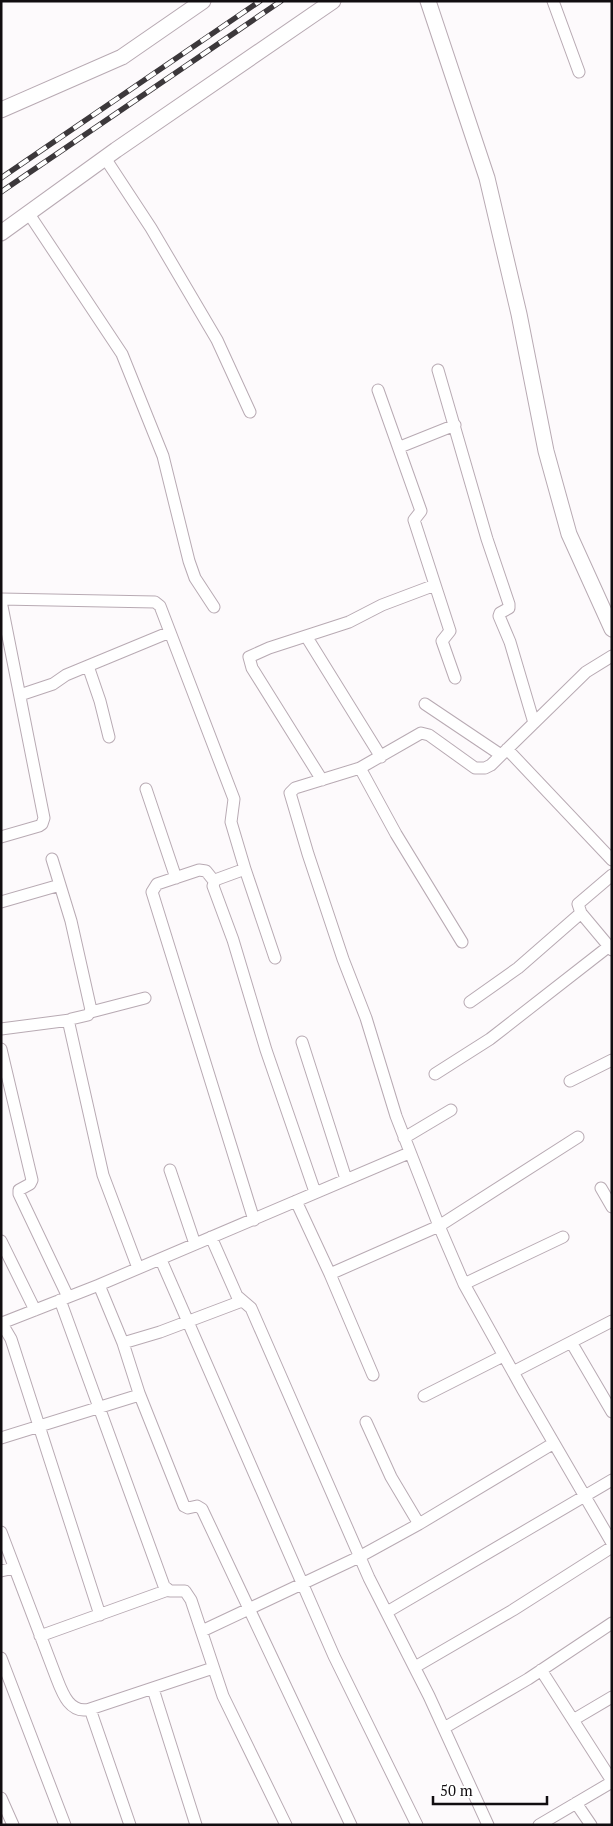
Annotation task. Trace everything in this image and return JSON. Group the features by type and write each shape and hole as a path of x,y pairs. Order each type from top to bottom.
{"street":[{"path":"1,110 122,57 203,1"},
{"path":"1,233 333,1"},
{"path":"428,1 487,178 519,314 546,452 569,534 612,630"},
{"path":"553,1 579,72"},
{"path":"106,158 152,228 208,324 250,412"},
{"path":"29,214 112,337 128,367 163,456 195,578 214,607"},
{"path":"438,370 487,539 509,604 509,608 500,613 499,616 510,642 534,723"},
{"path":"378,390 400,447 421,511 414,520 450,632 443,639 442,643 455,678"},
{"path":"400,447 455,425"},
{"path":"322,780 248,660 251,655 349,622 382,605 435,585"},
{"path":"1,837 39,826 44,822 1,600 155,602 160,606 234,799 231,822 275,958"},
{"path":"20,695 53,684 64,676 170,632"},
{"path":"306,636 381,757"},
{"path":"612,656 586,672 504,752 484,768 475,768 429,735 421,733 360,768 295,788 292,790 291,797 310,862 343,960 366,1018 409,1153 438,1226 464,1284 503,1356 612,1543"},
{"path":"88,666 109,737"},
{"path":"425,704 504,752 612,860"},
{"path":"360,768 396,834 462,942"},
{"path":"146,789 176,878"},
{"path":"52,858 91,1012"},
{"path":"214,882 245,869"},
{"path":"254,1220 152,898 154,887 203,870 209,874 214,882 213,886 233,940 266,1050 315,1192"},
{"path":"436,1074 512,1022 610,949 581,914 578,904 612,875"},
{"path":"1,902 60,885"},
{"path":"470,1002 518,968 581,914"},
{"path":"1,1029 70,1020 91,1012 145,998"},
{"path":"70,1020 103,1175 138,1268"},
{"path":"302,1042 346,1179"},
{"path":"1,1049 32,1180 30,1184 19,1190 19,1194 64,1299 100,1407 164,1586 168,1590"},
{"path":"570,1081 612,1060"},
{"path":"404,1138 451,1110"},
{"path":"330,1274 438,1226 578,1137"},
{"path":"100,1615 11,1338 2,1322 161,1260 409,1153"},
{"path":"170,1170 195,1244"},
{"path":"601,1188 612,1207"},
{"path":"296,1201 330,1274 373,1375"},
{"path":"464,1284 563,1237"},
{"path":"211,1238 235,1291 242,1301 251,1308 360,1557 415,1667 488,1825"},
{"path":"1,1240 35,1310"},
{"path":"161,1260 334,1656 417,1825"},
{"path":"99,1285 123,1343 139,1393 184,1506 188,1508 197,1506 202,1509 248,1610 352,1825"},
{"path":"123,1343 188,1322 242,1301"},
{"path":"512,1372 612,1321"},
{"path":"571,1342 612,1412"},
{"path":"424,1396 503,1356"},
{"path":"1,1438 136,1396 139,1393"},
{"path":"366,1422 391,1477 419,1524"},
{"path":"202,1631 360,1557 554,1443"},
{"path":"387,1612 612,1480"},
{"path":"1,1532 40,1636 69,1704 80,1710 90,1709 213,1668"},
{"path":"415,1667 512,1610 612,1547"},
{"path":"1,1571 14,1568"},
{"path":"40,1636 168,1590 182,1590 186,1592 202,1631 223,1696 286,1825"},
{"path":"444,1728 540,1670 612,1622"},
{"path":"1,1658 65,1825"},
{"path":"539,1825 612,1781 540,1670"},
{"path":"153,1689 196,1825"},
{"path":"573,1720 612,1697"},
{"path":"90,1709 130,1825"},
{"path":"1,1798 13,1825"},
{"path":"576,1803 591,1825"}],"railway":[{"path":"1,178 260,1"},
{"path":"1,192 281,1"}]}
